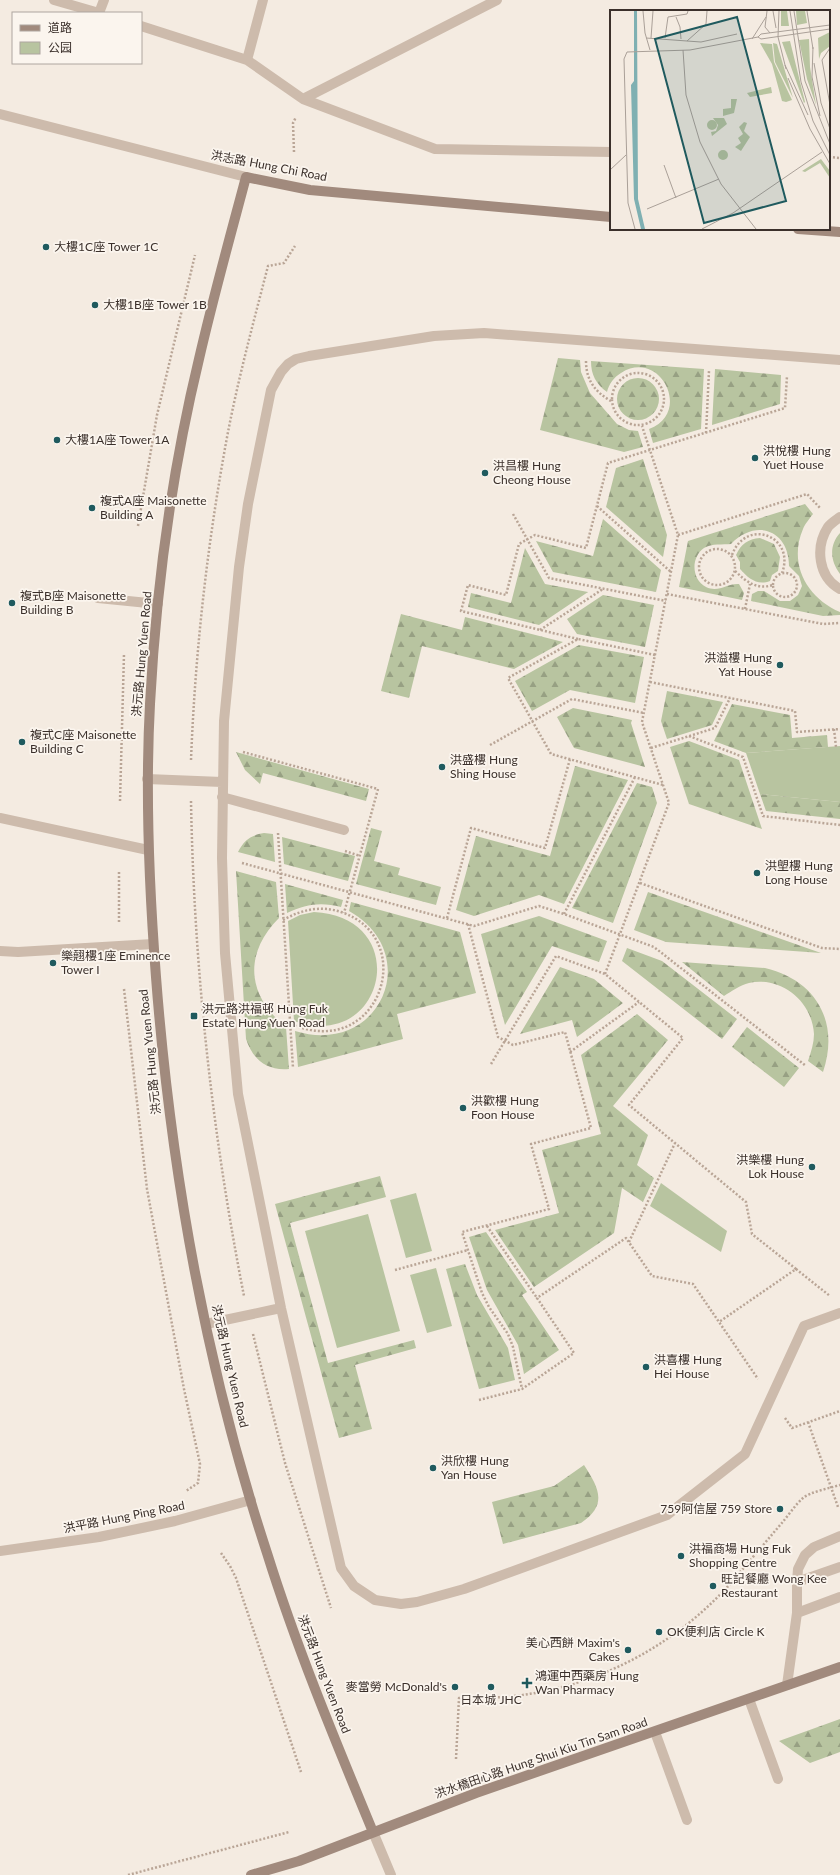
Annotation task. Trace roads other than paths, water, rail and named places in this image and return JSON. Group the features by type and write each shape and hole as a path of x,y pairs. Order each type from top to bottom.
{"street":[{"path":"54,0 96,12"},
{"path":"99,12 104,0"},
{"path":"247,60 262,0"},
{"path":"303,99 497,0"},
{"path":"142,26 247,60 303,99 435,149 610,152"},
{"name":"洪志路 Hung Chi Road","path":"0,114 246,177 310,190 610,217"},
{"name":"洪元路 Hung Yuen Road","path":"246,177 198,361 181,445 158,604 150,702 147,779 148,850 153,944 162,1050 178,1172 206,1324 223,1400 251,1500 287,1614 316,1695 391,1875"},
{"path":"812,230 840,232"},
{"path":"840,360 484,333 440,336 296,359 281,372 271,390 248,504 239,567 224,720 222,782 222,858 225,953 238,1094 281,1308 341,1568 354,1586 375,1600 401,1604 464,1589 667,1515 745,1454 804,1326 840,1312"},
{"path":"840,517 829,526 821,540 819,557 824,573 834,586 840,589"},
{"path":"98,598 158,604"},
{"path":"147,779 222,782"},
{"path":"222,797 344,830"},
{"path":"0,818 148,850"},
{"path":"0,951 18,952 153,944"},
{"path":"206,1324 281,1308"},
{"name":"洪平路 Hung Ping Road","path":"0,1551 99,1537 175,1521 251,1500"},
{"path":"788,1685 797,1613 798,1569 805,1556 814,1547 840,1536"},
{"path":"797,1582 840,1567"},
{"path":"797,1613 840,1597"},
{"name":"洪水橋田心路 Hung Shui Kiu Tin Sam Road","path":"251,1875 299,1861 476,1794 840,1667"},
{"path":"748,1699 778,1779"},
{"path":"655,1732 687,1820"}],"place":[{"name":"大樓1C座 Tower 1C","path":"46,247"},
{"name":"大樓1B座 Tower 1B","path":"95,305"},
{"name":"大樓1A座 Tower 1A","path":"57,440"},
{"name":"洪悅樓 Hung Yuet House","path":"755,458"},
{"name":"洪昌樓 Hung Cheong House","path":"485,473"},
{"name":"複式A座 Maisonette Building A","path":"92,508"},
{"name":"複式B座 Maisonette Building B","path":"12,603"},
{"name":"洪溢樓 Hung Yat House","path":"780,665"},
{"name":"複式C座 Maisonette Building C","path":"22,742"},
{"name":"洪盛樓 Hung Shing House","path":"442,767"},
{"name":"洪塱樓 Hung Long House","path":"757,873"},
{"name":"樂翹樓1座 Eminence Tower I","path":"53,963"},
{"name":"洪元路洪福邨 Hung Fuk Estate Hung Yuen Road","path":"194,1016"},
{"name":"洪歡樓 Hung Foon House","path":"463,1108"},
{"name":"洪樂樓 Hung Lok House","path":"812,1167"},
{"name":"洪喜樓 Hung Hei House","path":"646,1367"},
{"name":"洪欣樓 Hung Yan House","path":"433,1468"},
{"name":"759阿信屋 759 Store","path":"780,1509"},
{"name":"洪福商場 Hung Fuk Shopping Centre","path":"681,1556"},
{"name":"旺記餐廳 Wong Kee Restaurant","path":"713,1586"},
{"name":"OK便利店 Circle K","path":"659,1632"},
{"name":"美心西餅 Maxim's Cakes","path":"628,1650"},
{"name":"鴻運中西藥房 Hung Wan Pharmacy","path":"527,1683"},
{"name":"麥當勞 McDonald's","path":"455,1687"},
{"name":"日本城 JHC","path":"491,1687"}]}
